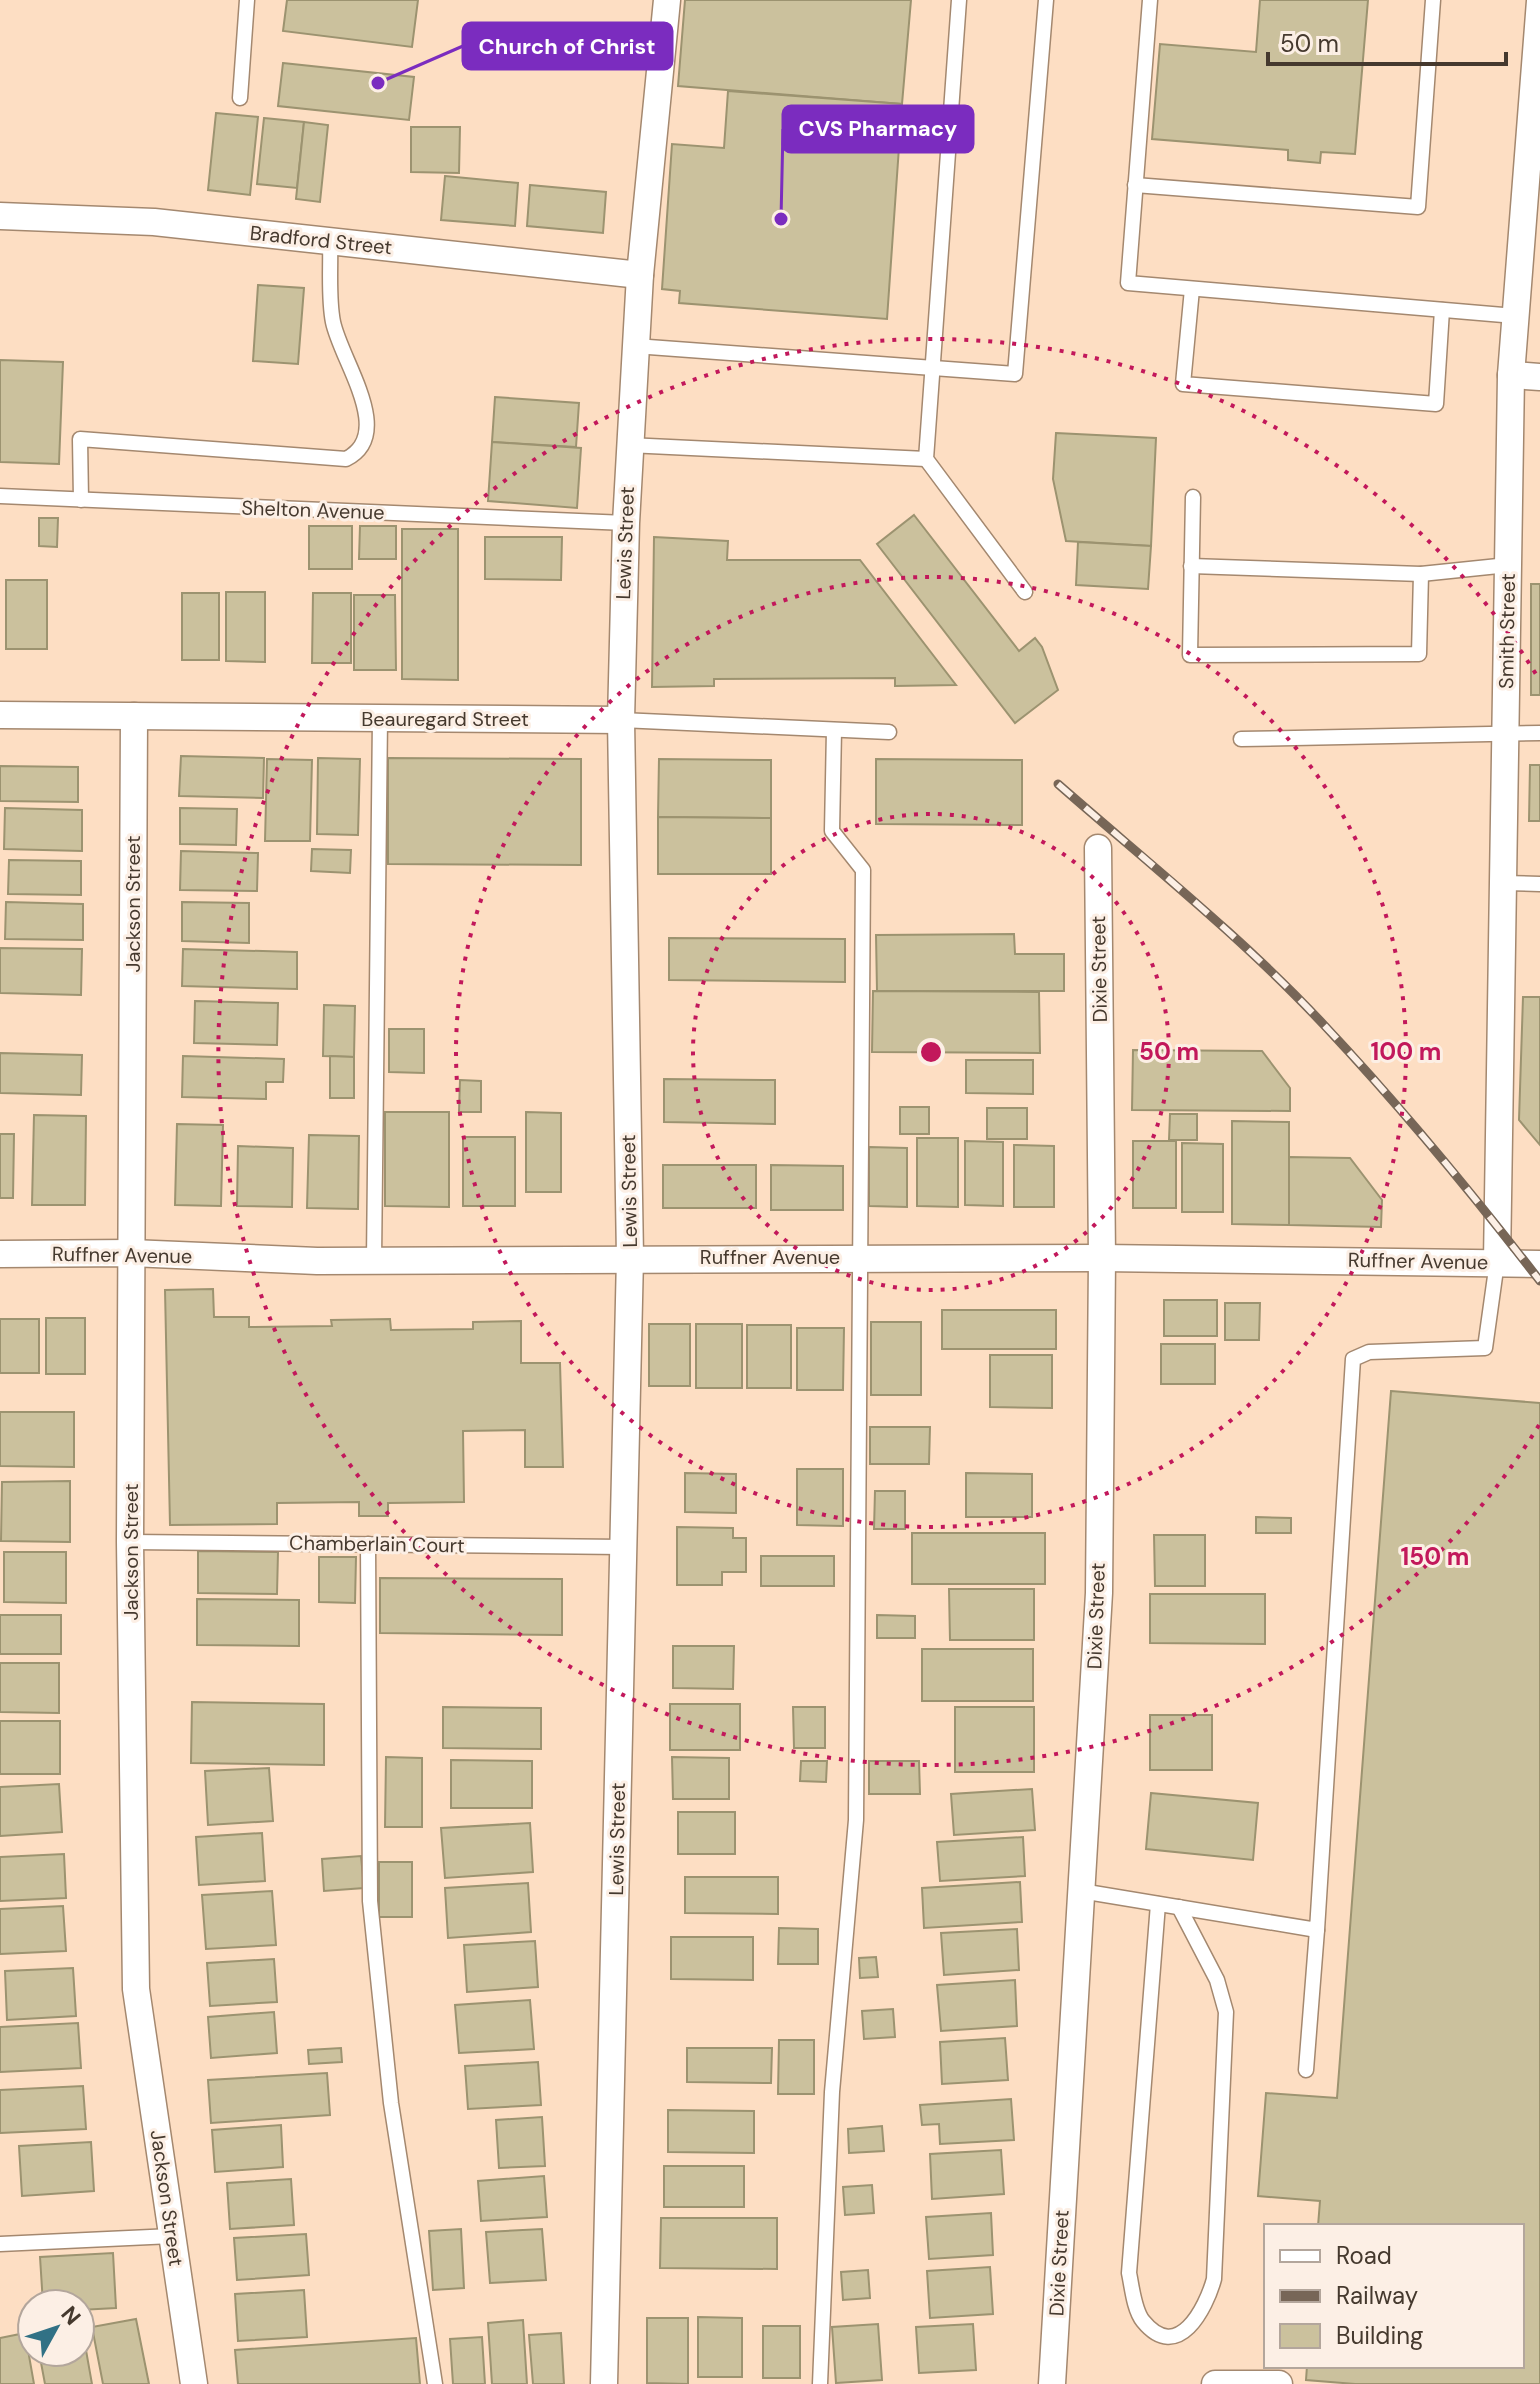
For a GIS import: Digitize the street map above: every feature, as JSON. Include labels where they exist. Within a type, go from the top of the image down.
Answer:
[{"type":"street","name":"Lewis Street","points":[[604,2384],[630,1257],[621,720],[628,445],[640,275],[667,0]]},
{"type":"street","name":"Smith Street","points":[[1497,1262],[1511,375],[1534,162],[1540,1]]},
{"type":"street","name":"Bradford Street","points":[[0,216],[154,222],[640,275]]},
{"type":"street","points":[[1511,375],[1540,377]]},
{"type":"street","name":"Beauregard Street","points":[[0,715],[621,720]]},
{"type":"street","name":"Jackson Street","points":[[134,716],[130,1542],[136,1989],[194,2384]]},
{"type":"street","name":"Dixie Street","points":[[1052,2384],[1099,1593],[1102,1258],[1098,848]]},
{"type":"street","name":"Ruffner Avenue","points":[[0,1254],[131,1253],[374,1260],[862,1257],[1540,1264]]},
{"type":"street","points":[[1215,2384],[1279,2384]]},
{"type":"lane","points":[[240,98],[247,0]]},
{"type":"lane","points":[[959,0],[926,459],[1025,592]]},
{"type":"lane","points":[[635,346],[1015,374],[1046,0]]},
{"type":"lane","points":[[1150,0],[1128,283],[1515,316]]},
{"type":"lane","points":[[1135,185],[1418,207],[1433,0]]},
{"type":"lane","points":[[81,500],[80,439],[346,459],[361,452],[368,438],[367,417],[333,322],[330,241]]},
{"type":"lane","points":[[1192,289],[1183,384],[1436,404],[1442,310]]},
{"type":"lane","points":[[628,445],[926,459]]},
{"type":"lane","name":"Shelton Avenue","points":[[0,496],[626,523]]},
{"type":"lane","points":[[1193,497],[1190,655],[1419,654],[1421,574]]},
{"type":"lane","points":[[1191,566],[1421,574],[1508,565]]},
{"type":"lane","points":[[374,1260],[380,718]]},
{"type":"lane","name":"Beauregard Street","points":[[621,720],[889,732]]},
{"type":"lane","points":[[820,2384],[832,2092],[856,1820],[862,1257],[863,870],[832,831],[834,730]]},
{"type":"lane","points":[[1241,739],[1505,731],[1540,733]]},
{"type":"lane","points":[[1503,883],[1540,884]]},
{"type":"lane","points":[[1306,2070],[1353,1359],[1369,1352],[1485,1348],[1497,1262]]},
{"type":"lane","name":"Chamberlain Court","points":[[130,1542],[623,1547]]},
{"type":"lane","points":[[368,1544],[370,1901],[391,2103],[435,2384]]},
{"type":"lane","points":[[1081,1891],[1317,1930]]},
{"type":"lane","points":[[1158,1904],[1129,2273],[1142,2320],[1157,2333],[1175,2334],[1193,2326],[1206,2308],[1214,2279],[1226,2012],[1217,1980],[1179,1907]]},
{"type":"lane","points":[[0,2244],[172,2236]]},
{"type":"building","points":[[287,0],[418,0],[412,47],[283,31]]},
{"type":"building","points":[[685,0],[911,0],[902,104],[678,86]]},
{"type":"building","points":[[1260,0],[1368,0],[1355,154],[1321,152],[1320,163],[1288,160],[1288,150],[1152,139],[1160,44],[1256,52]]},
{"type":"building","points":[[283,63],[414,77],[409,120],[278,106]]},
{"type":"building","points":[[728,91],[902,104],[887,319],[679,303],[680,291],[662,289],[672,144],[724,148]]},
{"type":"building","points":[[216,113],[258,117],[250,195],[208,190]]},
{"type":"building","points":[[264,118],[304,122],[297,188],[257,184]]},
{"type":"building","points":[[304,122],[328,125],[320,202],[296,199]]},
{"type":"building","points":[[411,127],[460,127],[459,173],[411,172]]},
{"type":"building","points":[[445,176],[518,183],[515,226],[441,220]]},
{"type":"building","points":[[530,185],[606,192],[603,233],[527,226]]},
{"type":"building","points":[[258,285],[304,288],[298,364],[253,361]]},
{"type":"building","points":[[0,360],[63,362],[59,464],[0,462]]},
{"type":"building","points":[[495,397],[579,403],[576,447],[492,442]]},
{"type":"building","points":[[1056,433],[1156,438],[1151,546],[1066,541],[1053,479]]},
{"type":"building","points":[[492,442],[581,448],[577,508],[488,501]]},
{"type":"building","points":[[914,515],[1019,651],[1035,638],[1042,647],[1058,690],[1015,723],[877,544]]},
{"type":"building","points":[[39,518],[58,518],[57,547],[39,546]]},
{"type":"building","points":[[309,526],[352,526],[352,569],[309,569]]},
{"type":"building","points":[[360,526],[396,526],[396,559],[359,559]]},
{"type":"building","points":[[402,529],[458,529],[458,680],[402,679]]},
{"type":"building","points":[[485,537],[562,537],[561,580],[485,579]]},
{"type":"building","points":[[654,537],[728,541],[727,560],[860,560],[956,685],[895,686],[895,678],[714,679],[714,686],[652,687]]},
{"type":"building","points":[[1078,542],[1151,546],[1148,589],[1076,585]]},
{"type":"building","points":[[6,580],[47,580],[47,649],[6,649]]},
{"type":"building","points":[[1531,584],[1540,584],[1540,695],[1531,695]]},
{"type":"building","points":[[226,592],[265,592],[265,662],[226,661]]},
{"type":"building","points":[[182,593],[219,593],[219,660],[182,660]]},
{"type":"building","points":[[313,593],[351,593],[351,663],[312,663]]},
{"type":"building","points":[[354,595],[395,595],[396,670],[354,670]]},
{"type":"building","points":[[181,756],[264,758],[263,798],[179,796]]},
{"type":"building","points":[[318,758],[360,759],[358,835],[317,834]]},
{"type":"building","points":[[388,758],[581,759],[581,865],[388,864]]},
{"type":"building","points":[[267,759],[312,760],[310,841],[265,841]]},
{"type":"building","points":[[659,759],[771,760],[771,818],[658,817]]},
{"type":"building","points":[[876,759],[1022,760],[1022,825],[876,824]]},
{"type":"building","points":[[1530,765],[1540,765],[1540,821],[1529,821]]},
{"type":"building","points":[[0,766],[78,767],[78,802],[0,801]]},
{"type":"building","points":[[5,808],[82,810],[82,851],[4,849]]},
{"type":"building","points":[[180,808],[237,809],[236,845],[180,844]]},
{"type":"building","points":[[658,817],[771,818],[771,874],[658,874]]},
{"type":"building","points":[[312,849],[351,850],[350,873],[311,871]]},
{"type":"building","points":[[181,851],[258,853],[257,891],[180,890]]},
{"type":"building","points":[[9,860],[81,861],[81,895],[8,894]]},
{"type":"building","points":[[6,902],[83,904],[83,940],[5,939]]},
{"type":"building","points":[[182,902],[249,903],[249,943],[182,941]]},
{"type":"building","points":[[1014,934],[1015,954],[1064,954],[1064,991],[877,991],[876,935]]},
{"type":"building","points":[[669,938],[845,939],[845,982],[669,980]]},
{"type":"building","points":[[0,948],[82,949],[81,995],[0,993]]},
{"type":"building","points":[[183,949],[297,952],[297,989],[182,986]]},
{"type":"building","points":[[873,991],[1039,992],[1040,1053],[872,1052]]},
{"type":"building","points":[[1523,997],[1540,997],[1540,1145],[1519,1120]]},
{"type":"building","points":[[195,1001],[278,1003],[277,1045],[194,1043]]},
{"type":"building","points":[[324,1005],[355,1006],[354,1057],[323,1056]]},
{"type":"building","points":[[389,1029],[424,1029],[424,1073],[389,1072]]},
{"type":"building","points":[[1133,1050],[1262,1051],[1290,1088],[1290,1111],[1132,1110]]},
{"type":"building","points":[[0,1053],[82,1055],[81,1095],[0,1093]]},
{"type":"building","points":[[183,1056],[284,1059],[283,1082],[266,1082],[266,1099],[182,1097]]},
{"type":"building","points":[[330,1056],[354,1057],[354,1098],[330,1098]]},
{"type":"building","points":[[966,1060],[1033,1060],[1033,1094],[966,1093]]},
{"type":"building","points":[[664,1079],[775,1080],[775,1124],[664,1122]]},
{"type":"building","points":[[460,1080],[481,1081],[481,1112],[459,1112]]},
{"type":"building","points":[[900,1107],[929,1107],[929,1134],[900,1134]]},
{"type":"building","points":[[987,1108],[1027,1108],[1027,1139],[987,1139]]},
{"type":"building","points":[[385,1112],[449,1112],[449,1207],[385,1206]]},
{"type":"building","points":[[526,1112],[561,1113],[561,1192],[526,1192]]},
{"type":"building","points":[[1170,1114],[1197,1114],[1197,1140],[1169,1140]]},
{"type":"building","points":[[34,1115],[86,1116],[85,1205],[32,1205]]},
{"type":"building","points":[[1232,1121],[1289,1122],[1289,1225],[1232,1224]]},
{"type":"building","points":[[177,1124],[223,1125],[221,1206],[175,1205]]},
{"type":"building","points":[[0,1134],[14,1134],[13,1198],[0,1198]]},
{"type":"building","points":[[309,1135],[359,1136],[358,1209],[307,1208]]},
{"type":"building","points":[[463,1137],[515,1137],[515,1206],[463,1206]]},
{"type":"building","points":[[917,1138],[958,1138],[958,1207],[917,1206]]},
{"type":"building","points":[[965,1141],[1003,1142],[1003,1206],[965,1205]]},
{"type":"building","points":[[1133,1141],[1176,1141],[1176,1208],[1133,1208]]},
{"type":"building","points":[[1182,1143],[1223,1144],[1223,1212],[1182,1212]]},
{"type":"building","points":[[1014,1145],[1054,1146],[1054,1207],[1014,1207]]},
{"type":"building","points":[[238,1146],[293,1148],[292,1207],[237,1206]]},
{"type":"building","points":[[869,1147],[907,1148],[907,1207],[869,1206]]},
{"type":"building","points":[[1289,1157],[1350,1158],[1382,1200],[1381,1227],[1289,1225]]},
{"type":"building","points":[[663,1165],[756,1165],[756,1208],[663,1208]]},
{"type":"building","points":[[771,1165],[843,1166],[843,1210],[771,1210]]},
{"type":"building","points":[[213,1289],[214,1317],[249,1317],[249,1327],[332,1326],[331,1320],[390,1319],[391,1330],[473,1329],[473,1322],[521,1321],[521,1363],[560,1363],[563,1467],[525,1467],[525,1430],[463,1431],[464,1502],[388,1503],[388,1516],[359,1516],[359,1502],[277,1503],[277,1524],[170,1525],[165,1290]]},
{"type":"building","points":[[1164,1300],[1217,1300],[1217,1336],[1164,1336]]},
{"type":"building","points":[[1225,1303],[1260,1303],[1259,1340],[1225,1340]]},
{"type":"building","points":[[942,1310],[1056,1310],[1056,1349],[942,1349]]},
{"type":"building","points":[[46,1318],[85,1318],[85,1374],[46,1374]]},
{"type":"building","points":[[0,1319],[39,1319],[39,1373],[0,1373]]},
{"type":"building","points":[[871,1322],[921,1322],[921,1395],[871,1395]]},
{"type":"building","points":[[649,1324],[690,1324],[690,1386],[649,1386]]},
{"type":"building","points":[[696,1324],[742,1324],[742,1388],[696,1388]]},
{"type":"building","points":[[747,1325],[791,1325],[791,1388],[747,1388]]},
{"type":"building","points":[[797,1328],[844,1328],[843,1390],[797,1390]]},
{"type":"building","points":[[1161,1344],[1215,1344],[1215,1384],[1161,1384]]},
{"type":"building","points":[[990,1355],[1052,1355],[1052,1408],[990,1407]]},
{"type":"building","points":[[1391,1391],[1540,1403],[1540,2384],[1355,2384],[1306,2380],[1307,2368],[1524,2368],[1524,2224],[1318,2224],[1320,2201],[1258,2196],[1266,2093],[1337,2098]]},
{"type":"building","points":[[0,1412],[74,1412],[74,1467],[0,1466]]},
{"type":"building","points":[[870,1427],[930,1427],[929,1464],[870,1464]]},
{"type":"building","points":[[797,1469],[843,1469],[843,1526],[797,1525]]},
{"type":"building","points":[[685,1473],[736,1474],[736,1513],[685,1512]]},
{"type":"building","points":[[966,1473],[1032,1474],[1032,1517],[966,1517]]},
{"type":"building","points":[[70,1481],[70,1542],[1,1541],[2,1482]]},
{"type":"building","points":[[875,1491],[905,1491],[905,1529],[874,1529]]},
{"type":"building","points":[[1256,1517],[1291,1518],[1291,1533],[1256,1533]]},
{"type":"building","points":[[677,1527],[733,1528],[733,1538],[746,1538],[746,1572],[722,1572],[722,1585],[677,1585]]},
{"type":"building","points":[[912,1533],[1045,1533],[1045,1584],[912,1584]]},
{"type":"building","points":[[1154,1535],[1205,1535],[1205,1586],[1155,1586]]},
{"type":"building","points":[[198,1551],[278,1552],[277,1594],[198,1593]]},
{"type":"building","points":[[4,1552],[66,1552],[66,1603],[4,1602]]},
{"type":"building","points":[[761,1556],[834,1556],[834,1586],[761,1586]]},
{"type":"building","points":[[319,1557],[356,1557],[355,1603],[319,1602]]},
{"type":"building","points":[[380,1578],[562,1579],[562,1635],[380,1633]]},
{"type":"building","points":[[949,1589],[1034,1589],[1034,1640],[950,1640]]},
{"type":"building","points":[[1150,1594],[1265,1594],[1265,1644],[1150,1643]]},
{"type":"building","points":[[197,1599],[299,1600],[299,1646],[197,1645]]},
{"type":"building","points":[[0,1615],[61,1615],[61,1654],[0,1654]]},
{"type":"building","points":[[877,1615],[915,1616],[915,1638],[877,1638]]},
{"type":"building","points":[[673,1646],[734,1646],[733,1689],[673,1688]]},
{"type":"building","points":[[922,1649],[1033,1649],[1033,1701],[922,1701]]},
{"type":"building","points":[[0,1663],[59,1663],[59,1713],[0,1712]]},
{"type":"building","points":[[192,1702],[324,1704],[324,1765],[191,1763]]},
{"type":"building","points":[[670,1704],[740,1704],[740,1750],[670,1750]]},
{"type":"building","points":[[443,1707],[541,1708],[541,1749],[443,1748]]},
{"type":"building","points":[[793,1707],[825,1707],[825,1748],[794,1748]]},
{"type":"building","points":[[955,1707],[1034,1707],[1034,1772],[955,1772]]},
{"type":"building","points":[[1150,1715],[1212,1715],[1212,1770],[1150,1770]]},
{"type":"building","points":[[0,1721],[60,1721],[60,1774],[0,1774]]},
{"type":"building","points":[[386,1757],[422,1758],[422,1827],[385,1827]]},
{"type":"building","points":[[672,1757],[729,1758],[729,1799],[673,1799]]},
{"type":"building","points":[[451,1760],[532,1761],[532,1808],[451,1808]]},
{"type":"building","points":[[801,1761],[827,1761],[826,1782],[800,1781]]},
{"type":"building","points":[[869,1761],[919,1761],[920,1794],[869,1794]]},
{"type":"building","points":[[269,1768],[273,1821],[208,1825],[205,1771]]},
{"type":"building","points":[[59,1784],[62,1832],[0,1836],[0,1787]]},
{"type":"building","points":[[1032,1789],[1035,1830],[954,1835],[951,1794]]},
{"type":"building","points":[[1151,1793],[1258,1803],[1253,1860],[1146,1849]]},
{"type":"building","points":[[678,1812],[735,1812],[735,1854],[678,1854]]},
{"type":"building","points":[[530,1823],[533,1872],[445,1878],[441,1828]]},
{"type":"building","points":[[262,1833],[265,1881],[199,1885],[196,1837]]},
{"type":"building","points":[[1023,1837],[1025,1876],[940,1881],[937,1842]]},
{"type":"building","points":[[64,1854],[66,1898],[0,1901],[0,1857]]},
{"type":"building","points":[[361,1856],[364,1888],[324,1891],[322,1859]]},
{"type":"building","points":[[379,1862],[412,1862],[412,1917],[379,1917]]},
{"type":"building","points":[[685,1877],[778,1877],[778,1914],[685,1913]]},
{"type":"building","points":[[1020,1882],[1022,1922],[924,1928],[922,1888]]},
{"type":"building","points":[[528,1883],[531,1932],[448,1938],[445,1888]]},
{"type":"building","points":[[272,1891],[276,1945],[206,1949],[202,1895]]},
{"type":"building","points":[[63,1906],[66,1951],[0,1954],[0,1909]]},
{"type":"building","points":[[779,1928],[818,1929],[818,1964],[778,1964]]},
{"type":"building","points":[[1017,1929],[1019,1970],[944,1975],[941,1933]]},
{"type":"building","points":[[671,1937],[753,1937],[753,1980],[671,1979]]},
{"type":"building","points":[[535,1941],[538,1987],[467,1992],[464,1945]]},
{"type":"building","points":[[876,1957],[878,1977],[860,1978],[859,1958]]},
{"type":"building","points":[[274,1959],[277,2002],[210,2006],[207,1963]]},
{"type":"building","points":[[73,1968],[76,2016],[7,2020],[5,1971]]},
{"type":"building","points":[[1015,1980],[1017,2026],[941,2031],[937,1985]]},
{"type":"building","points":[[530,2000],[534,2049],[459,2053],[455,2005]]},
{"type":"building","points":[[893,2009],[895,2037],[864,2039],[862,2011]]},
{"type":"building","points":[[274,2012],[277,2053],[211,2058],[208,2017]]},
{"type":"building","points":[[78,2023],[81,2068],[0,2072],[0,2027]]},
{"type":"building","points":[[1005,2038],[1008,2080],[942,2084],[940,2042]]},
{"type":"building","points":[[779,2040],[814,2040],[814,2094],[778,2094]]},
{"type":"building","points":[[341,2048],[342,2062],[309,2064],[308,2050]]},
{"type":"building","points":[[687,2048],[772,2048],[771,2083],[687,2082]]},
{"type":"building","points":[[538,2062],[541,2105],[468,2109],[465,2066]]},
{"type":"building","points":[[327,2073],[330,2115],[211,2123],[208,2080]]},
{"type":"building","points":[[83,2086],[86,2129],[0,2133],[0,2090]]},
{"type":"building","points":[[1011,2099],[1014,2140],[940,2144],[939,2124],[922,2125],[920,2105]]},
{"type":"building","points":[[668,2110],[754,2111],[754,2153],[668,2152]]},
{"type":"building","points":[[542,2117],[545,2166],[499,2168],[496,2120]]},
{"type":"building","points":[[281,2125],[283,2167],[215,2172],[212,2130]]},
{"type":"building","points":[[882,2126],[884,2151],[849,2153],[848,2129]]},
{"type":"building","points":[[91,2142],[94,2191],[22,2196],[19,2146]]},
{"type":"building","points":[[1001,2150],[1004,2194],[932,2199],[930,2154]]},
{"type":"building","points":[[664,2166],[744,2166],[744,2207],[664,2207]]},
{"type":"building","points":[[544,2176],[547,2217],[481,2221],[478,2181]]},
{"type":"building","points":[[291,2179],[294,2225],[230,2229],[227,2183]]},
{"type":"building","points":[[872,2185],[874,2213],[845,2215],[843,2187]]},
{"type":"building","points":[[991,2213],[993,2255],[929,2259],[926,2217]]},
{"type":"building","points":[[661,2218],[777,2218],[777,2269],[660,2268]]},
{"type":"building","points":[[461,2229],[464,2288],[433,2290],[429,2231]]},
{"type":"building","points":[[542,2229],[546,2280],[490,2283],[486,2232]]},
{"type":"building","points":[[306,2234],[309,2275],[237,2280],[234,2238]]},
{"type":"building","points":[[113,2253],[116,2308],[96,2309],[96,2288],[42,2288],[40,2257]]},
{"type":"building","points":[[990,2267],[993,2314],[930,2318],[927,2271]]},
{"type":"building","points":[[868,2270],[870,2298],[843,2300],[841,2272]]},
{"type":"building","points":[[304,2290],[307,2337],[238,2341],[235,2294]]},
{"type":"building","points":[[698,2317],[742,2318],[742,2377],[698,2377]]},
{"type":"building","points":[[647,2318],[688,2318],[688,2384],[647,2383]]},
{"type":"building","points":[[136,2319],[149,2384],[103,2384],[96,2348],[96,2326]]},
{"type":"building","points":[[523,2320],[527,2384],[492,2384],[488,2323]]},
{"type":"building","points":[[878,2324],[882,2380],[836,2383],[832,2327]]},
{"type":"building","points":[[973,2324],[976,2370],[919,2373],[916,2327]]},
{"type":"building","points":[[763,2326],[800,2326],[800,2378],[763,2378]]},
{"type":"building","points":[[561,2333],[564,2384],[533,2384],[529,2335]]},
{"type":"building","points":[[16,2335],[16,2368],[31,2368],[34,2384],[0,2384],[0,2338]]},
{"type":"building","points":[[482,2337],[485,2384],[453,2384],[450,2339]]},
{"type":"building","points":[[416,2338],[420,2384],[238,2384],[235,2350]]},
{"type":"building","points":[[42,2368],[89,2368],[92,2384],[45,2384]]},
{"type":"railway","points":[[1058,784],[1228,931],[1293,993],[1408,1118],[1540,1281]]},
{"type":"place","name":"Church of Christ","points":[[378,83]]},
{"type":"place","name":"CVS Pharmacy","points":[[781,219]]}]
